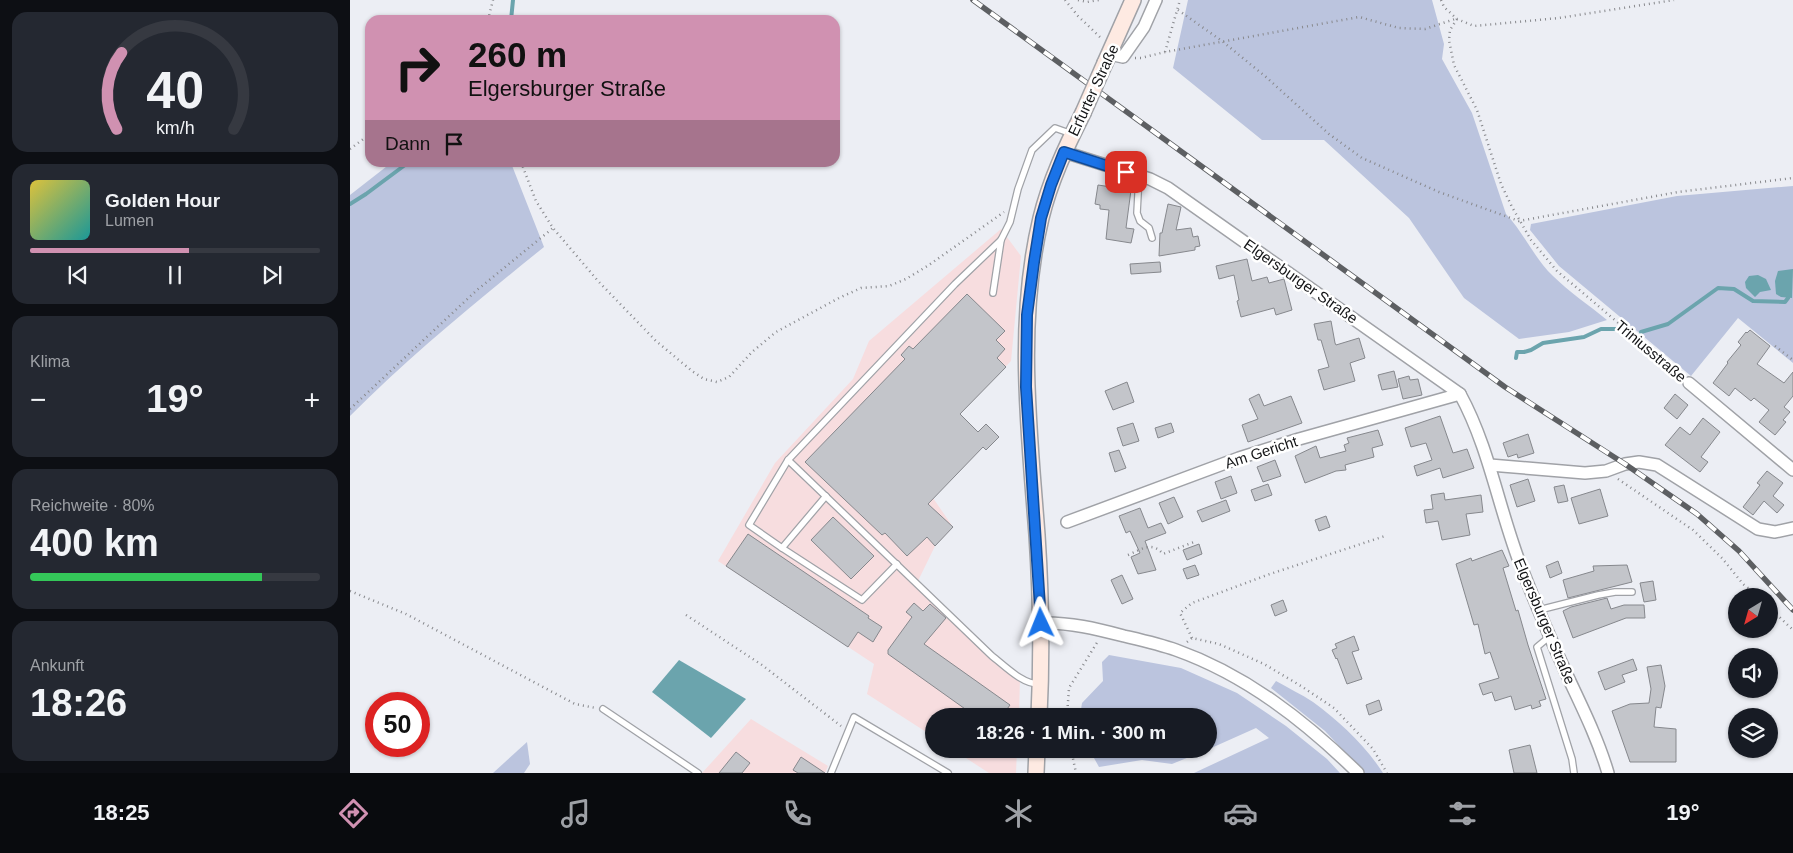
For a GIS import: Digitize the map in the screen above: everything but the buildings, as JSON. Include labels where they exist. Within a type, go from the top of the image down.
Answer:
[{"type":"main road","name":"Erfurter Straße","points":[[1040,708],[1041,623],[1026,387],[1027,315],[1032,270],[1041,218],[1051,185],[1133,0]]},
{"type":"main road","points":[[1036,773],[1037,758]]},
{"type":"street","points":[[1109,55],[1123,57],[1144,27],[1156,0]]},
{"type":"street","name":"Elgersburger Straße","points":[[1064,152],[1139,176],[1168,188],[1460,394],[1471,414],[1490,465],[1521,567],[1549,637],[1592,728],[1608,773]]},
{"type":"street","name":"Triniusstraße","points":[[1689,383],[1793,470]]},
{"type":"street","name":"Am Gericht","points":[[1067,522],[1239,458],[1299,439],[1460,394]]},
{"type":"street","points":[[1490,465],[1585,472],[1606,471],[1625,464],[1639,462],[1656,465],[1758,529],[1775,532],[1793,528]]},
{"type":"street","points":[[1041,623],[1063,624],[1102,630],[1175,649],[1207,662],[1245,682],[1282,706],[1321,738],[1358,773]]},
{"type":"lane","points":[[992,294],[1001,240],[1010,222],[1013,205],[1032,150],[1055,128],[1072,134]]},
{"type":"lane","points":[[1139,176],[1136,213],[1140,221],[1149,228],[1152,238]]},
{"type":"lane","points":[[897,564],[862,600],[749,525],[788,460],[954,284],[1001,240]]},
{"type":"lane","points":[[788,460],[992,656],[1020,677],[1033,684],[1041,684]]},
{"type":"lane","points":[[782,548],[826,496]]},
{"type":"lane","points":[[1538,610],[1598,595],[1614,592],[1632,592]]},
{"type":"lane","points":[[1549,637],[1536,647],[1572,759],[1574,773]]},
{"type":"lane","points":[[603,710],[698,773]]},
{"type":"lane","points":[[831,773],[854,717],[948,773]]},
{"type":"path","points":[[489,15],[493,0]]},
{"type":"path","points":[[1066,0],[1109,55]]},
{"type":"path","points":[[1078,0],[1087,2],[1099,0]]},
{"type":"path","points":[[1180,0],[1165,52],[1359,17],[1400,28],[1416,29],[1425,29],[1456,19]]},
{"type":"path","points":[[1441,0],[1444,7],[1456,19],[1474,26],[1550,19],[1674,0]]},
{"type":"path","points":[[1178,10],[1222,41],[1266,77],[1328,134],[1362,158],[1439,192],[1520,221],[1678,192],[1793,178]]},
{"type":"path","name":"Triniusstraße","points":[[1456,19],[1450,30],[1449,40],[1454,65],[1478,110],[1501,184],[1531,240],[1557,271],[1689,383]]},
{"type":"path","points":[[350,149],[365,138]]},
{"type":"path","points":[[523,167],[536,201],[553,228],[598,281],[656,342],[704,379],[717,382],[729,377],[752,352],[776,332],[861,288],[889,286],[906,280],[1013,205]]},
{"type":"path","points":[[350,409],[477,290],[553,228]]},
{"type":"path","points":[[1775,346],[1793,360]]},
{"type":"path","points":[[1606,471],[1693,530],[1722,558],[1749,588]]},
{"type":"path","points":[[1192,638],[1180,613],[1192,603],[1270,574],[1385,536]]},
{"type":"path","points":[[1128,555],[1150,547],[1158,548],[1163,554],[1194,542]]},
{"type":"path","points":[[350,591],[406,614],[575,704],[603,710]]},
{"type":"path","points":[[686,615],[762,665],[848,731]]},
{"type":"path","points":[[1778,616],[1793,630]]},
{"type":"path","points":[[1068,708],[1069,688],[1096,646],[1102,630]]},
{"type":"path","points":[[1175,649],[1192,638],[1219,644],[1264,664],[1334,708],[1373,749],[1387,773]]},
{"type":"path","points":[[1073,758],[1076,773]]},
{"type":"shaded area","points":[[1188,0],[1432,0],[1444,44],[1442,59],[1472,113],[1506,214],[1546,269],[1566,288],[1607,320],[1569,332],[1519,339],[1464,298],[1409,218],[1324,140],[1262,140],[1173,68]]},
{"type":"shaded area","points":[[386,167],[513,167],[544,247],[469,308],[373,393],[350,416],[350,195]]},
{"type":"shaded area","points":[[1793,186],[1793,363],[1738,318],[1691,376],[1559,266],[1530,230],[1531,224],[1677,196]]},
{"type":"shaded area","points":[[1001,229],[1021,256],[1011,361],[960,414],[978,432],[986,424],[999,437],[986,450],[983,447],[933,498],[953,527],[935,546],[917,583],[992,656],[1020,677],[1019,708],[925,708],[925,731],[867,694],[874,664],[718,561],[775,463],[853,379],[869,341]]},
{"type":"shaded area","points":[[1793,269],[1792,298],[1781,297],[1776,294],[1775,281],[1778,271]]},
{"type":"shaded area","points":[[1758,275],[1766,279],[1771,290],[1760,292],[1755,297],[1746,288],[1745,282],[1749,276]]},
{"type":"shaded area","points":[[1109,655],[1181,668],[1237,693],[1286,726],[1327,759],[1340,773],[1194,773],[1269,738],[1256,728],[1217,745],[1217,708],[1081,708],[1082,703],[1103,681],[1102,662]]},
{"type":"shaded area","points":[[679,660],[746,699],[711,738],[652,692]]},
{"type":"shaded area","points":[[1276,681],[1304,696],[1332,717],[1360,743],[1383,773],[1365,773],[1325,731],[1271,688]]},
{"type":"shaded area","points":[[751,719],[828,766],[825,773],[702,773]]},
{"type":"shaded area","points":[[527,742],[530,764],[524,773],[493,773]]},
{"type":"shaded area","points":[[966,758],[1017,758],[1016,773],[989,773]]},
{"type":"shaded area","points":[[1094,758],[1187,758],[1172,764],[1142,760],[1099,767]]},
{"type":"waterway","points":[[512,15],[513,0]]},
{"type":"waterway","points":[[350,204],[402,167]]},
{"type":"waterway","points":[[1641,332],[1668,324],[1718,288],[1734,289],[1753,301],[1785,302],[1788,298]]},
{"type":"waterway","points":[[1516,358],[1517,352],[1531,350],[1543,343],[1584,337],[1601,329],[1616,329]]},
{"type":"railway","points":[[973,0],[1505,387],[1625,464],[1697,514],[1739,551],[1793,610]]},
{"type":"route","points":[[1041,623],[1040,579],[1026,387],[1027,315],[1041,218],[1064,152],[1126,172]]}]
